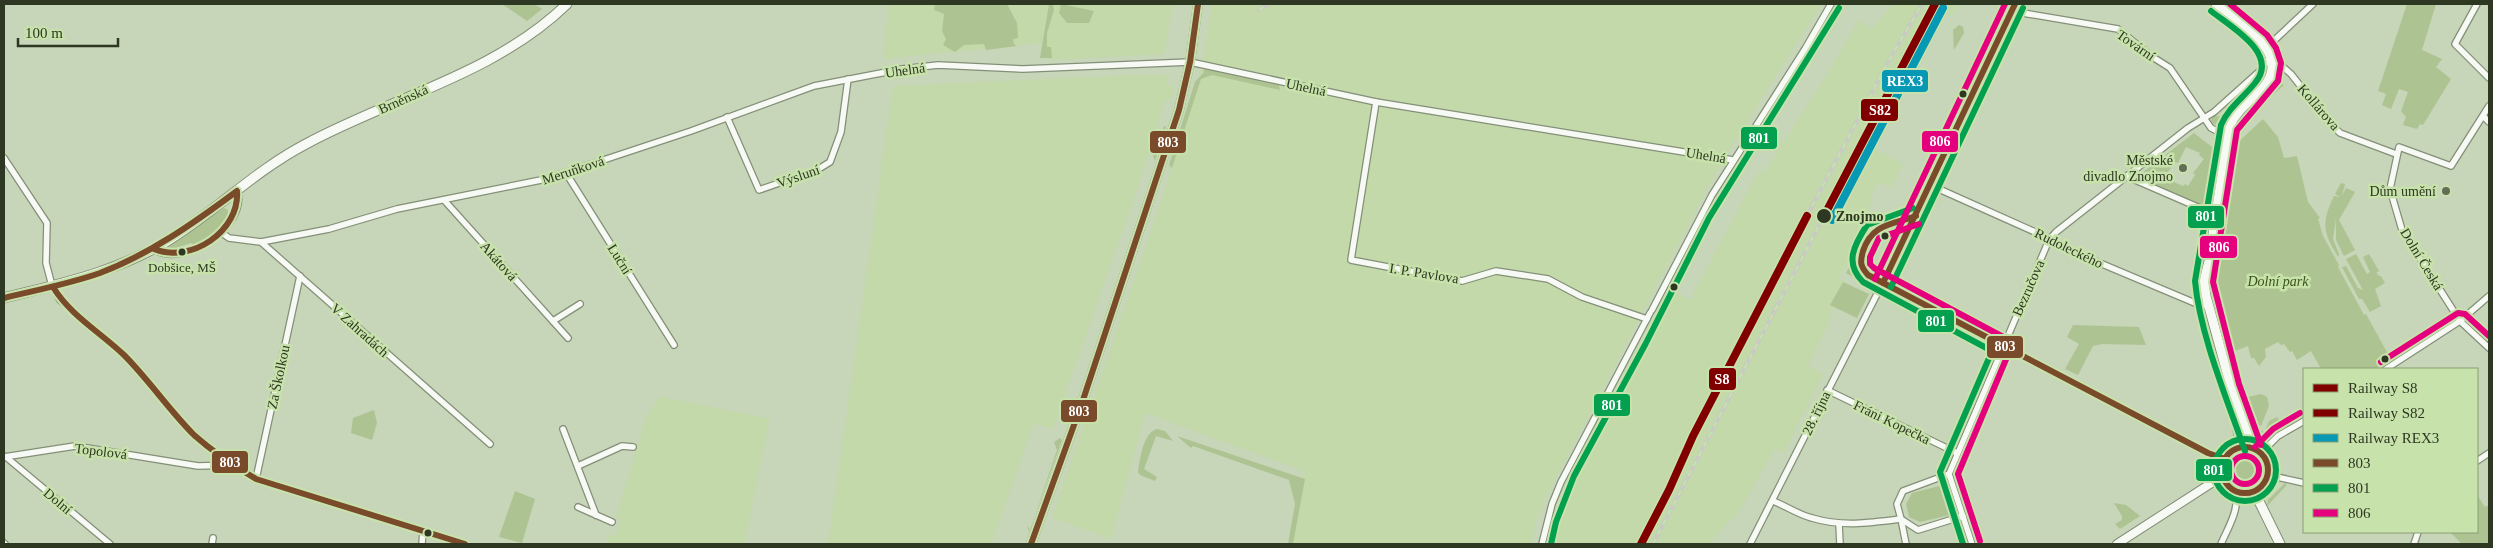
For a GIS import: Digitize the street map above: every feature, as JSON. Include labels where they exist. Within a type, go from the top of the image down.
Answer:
[{"type":"main road","name":"Brněnská","points":[[4,298],[53,287],[109,270],[154,249],[190,226],[286,156],[317,138],[500,54],[543,25],[567,4]]},
{"type":"main road","points":[[1031,544],[1161,169],[1179,110],[1190,62],[1198,4]]},
{"type":"main road","points":[[2216,4],[2270,56],[2272,76],[2237,114],[2226,136],[2210,261],[2210,305],[2231,387],[2257,450],[2267,463],[2268,474],[2263,484],[2254,491],[2245,493],[2232,488],[2224,478],[2223,466],[2225,459],[2230,453],[2240,448],[2257,450]]},
{"type":"main road","points":[[2231,387],[2230,396],[2240,448]]},
{"type":"main road","points":[[2117,544],[2210,484],[2224,478]]},
{"type":"main road","points":[[2254,491],[2280,544]]},
{"type":"street","points":[[1542,544],[1552,504],[1561,482],[1732,160],[1806,49],[1831,4]]},
{"type":"street","name":"28. října","points":[[1750,544],[1882,283],[2015,4]]},
{"type":"street","points":[[2049,240],[2056,232],[2126,176],[2203,118],[2214,112],[2262,70],[2270,56],[2313,4]]},
{"type":"street","points":[[2477,4],[2456,44],[2489,78]]},
{"type":"street","name":"Tovární","points":[[2011,11],[2118,29],[2151,56],[2170,68],[2211,128],[2226,136]]},
{"type":"street","name":"Kollárova","points":[[2270,56],[2295,80],[2340,133],[2396,154],[2399,147],[2451,166],[2484,117]]},
{"type":"street","name":"Uhelná","points":[[878,74],[938,65],[1023,69],[1190,62],[1376,102],[1732,160]]},
{"type":"street","name":"Meruňková","points":[[261,242],[329,229],[397,209],[517,186],[566,173],[727,117],[798,90],[878,74]]},
{"type":"street","name":"Výsluní","points":[[727,117],[759,190],[822,168],[830,162],[841,132],[848,79]]},
{"type":"street","name":"I. P. Pavlova","points":[[1376,102],[1351,260],[1462,280],[1496,272],[1548,279],[1582,297],[1650,314]]},
{"type":"street","points":[[2489,106],[2484,117],[2489,122]]},
{"type":"street","points":[[1928,141],[1936,152],[1944,156]]},
{"type":"street","name":"Dolní Česká","points":[[2396,154],[2390,189],[2402,230],[2460,321],[2489,348]]},
{"type":"street","points":[[4,158],[47,223],[45,260],[53,287],[65,307],[114,346],[137,368],[187,428],[232,464],[256,479],[465,544]]},
{"type":"street","name":"Luční","points":[[566,173],[674,346]]},
{"type":"street","points":[[2126,176],[2216,215]]},
{"type":"street","name":"Rudoleckého","points":[[1930,185],[2044,236],[2057,245],[2202,306],[2210,305]]},
{"type":"street","points":[[154,249],[161,254],[170,255],[192,248],[222,233],[237,208],[237,191]]},
{"type":"street","name":"Akátová","points":[[444,200],[568,338]]},
{"type":"street","points":[[222,233],[229,238],[261,242]]},
{"type":"street","name":"Bezručova","points":[[1949,474],[2049,240]]},
{"type":"street","name":"V Zahradách","points":[[261,242],[490,444]]},
{"type":"street","name":"Za Školkou","points":[[256,479],[300,276]]},
{"type":"street","points":[[1882,283],[2003,347],[2225,459]]},
{"type":"street","points":[[2388,368],[2460,321],[2489,296]]},
{"type":"street","points":[[553,321],[580,304]]},
{"type":"street","name":"Fráni Kopečka","points":[[1827,390],[1957,454]]},
{"type":"street","points":[[2257,450],[2303,421]]},
{"type":"street","points":[[563,428],[596,515]]},
{"type":"street","name":"Topolová","points":[[5,457],[75,446],[198,466],[232,464]]},
{"type":"street","points":[[578,466],[622,446],[633,447]]},
{"type":"street","points":[[2478,460],[2489,453]]},
{"type":"street","name":"Dolní","points":[[5,457],[110,544]]},
{"type":"street","points":[[1906,544],[1897,504],[1903,491],[1949,474],[1972,544]]},
{"type":"street","points":[[2268,474],[2303,484]]},
{"type":"street","points":[[2221,544],[2235,511],[2236,497],[2232,488]]},
{"type":"street","points":[[1773,501],[1811,518],[1840,524],[1862,524],[1901,519],[1918,530],[1963,516]]},
{"type":"street","points":[[578,508],[612,522]]},
{"type":"street","points":[[1840,524],[1840,544]]},
{"type":"street","points":[[422,544],[424,531]]},
{"type":"shaded area","points":[[889,4],[1173,4],[1164,54],[1055,60],[1040,58],[1042,43],[883,59]]},
{"type":"shaded area","points":[[1212,4],[1821,4],[1728,152],[1703,196],[1547,495],[1536,521],[1532,544],[1293,544],[1304,471],[1145,413],[1111,539],[1052,517],[1160,205],[1200,78]]},
{"type":"shaded area","points":[[1893,4],[1960,4],[1956,12],[1945,17],[1896,109],[1892,107],[1872,147],[1903,165],[1891,188],[1882,183],[1878,184],[1870,198],[1872,202],[1857,230],[1863,234],[1839,279],[1847,282],[1833,306],[1828,325],[1808,365],[1823,374],[1783,454],[1775,448],[1740,510],[1708,544],[1550,544],[1558,511],[1671,291],[1692,300],[1695,290],[1759,171],[1764,173],[1826,76],[1859,20],[1872,30]]},
{"type":"shaded area","points":[[1169,75],[1167,84],[1174,87],[1172,99],[1166,98],[1134,198],[1053,429],[1034,423],[991,544],[828,544],[893,86]]},
{"type":"shaded area","points":[[663,397],[770,419],[744,544],[607,544],[609,536],[616,535],[620,520],[616,517],[646,418],[659,398]]},
{"type":"green space","points":[[502,4],[534,4],[542,9],[527,21]]},
{"type":"green space","points":[[935,4],[1007,4],[1017,23],[1018,38],[1013,39],[1014,44],[1017,46],[986,50],[984,44],[964,45],[955,52],[943,45],[946,39],[942,31],[944,14],[934,10]]},
{"type":"green space","points":[[1049,4],[1053,4],[1054,10],[1047,33],[1047,47],[1051,47],[1052,58],[1040,58]]},
{"type":"green space","points":[[1061,4],[1094,11],[1089,23],[1067,23],[1059,13]]},
{"type":"green space","points":[[2407,4],[2436,4],[2422,50],[2442,59],[2436,67],[2451,79],[2423,125],[2420,124],[2417,129],[2403,125],[2406,117],[2401,111],[2408,92],[2399,89],[2391,109],[2382,105],[2386,94],[2378,91]]},
{"type":"green space","points":[[1959,25],[1963,27],[1964,33],[1954,50],[1953,30]]},
{"type":"green space","points":[[1208,69],[1279,85],[1280,90],[1212,75],[1201,79],[1172,168],[1169,165],[1195,82],[1204,72],[1203,70]]},
{"type":"green space","points":[[2262,71],[2265,73],[2262,79],[2234,106],[2221,126],[2214,124],[2211,121],[2214,113],[2218,117],[2260,79],[2259,74]]},
{"type":"green space","points":[[2276,82],[2284,85],[2238,125],[2243,116]]},
{"type":"green space","name":"Dolní park","points":[[2263,119],[2278,137],[2284,158],[2297,156],[2308,202],[2320,218],[2318,219],[2323,236],[2364,315],[2366,314],[2388,354],[2384,355],[2382,359],[2384,362],[2390,359],[2376,368],[2320,368],[2311,351],[2297,360],[2292,351],[2290,352],[2284,344],[2281,345],[2278,342],[2265,349],[2266,357],[2259,366],[2254,358],[2251,358],[2248,346],[2232,352],[2216,290],[2235,145]]},
{"type":"green space","points":[[1164,126],[1166,127],[1155,161],[1153,155]]},
{"type":"green space","points":[[2194,133],[2217,151],[2209,176],[2205,206],[2141,179],[2139,175]],"holes":[[[2186,147],[2200,153],[2199,155],[2204,159],[2193,173],[2195,175],[2188,186],[2174,182],[2168,172],[2175,162],[2178,163]]]},
{"type":"green space","points":[[2341,183],[2345,184],[2342,196],[2346,188],[2355,192],[2339,220],[2355,250],[2344,256],[2336,240],[2336,219],[2333,239],[2339,254],[2338,257],[2329,241],[2326,221],[2334,196],[2340,197],[2335,194]]},
{"type":"green space","points":[[224,208],[228,210],[228,216],[216,232],[193,245],[191,243],[175,248],[173,251],[168,251],[169,246]]},
{"type":"green space","points":[[2356,254],[2367,274],[2370,272],[2363,257],[2369,254],[2379,271],[2376,273],[2379,275],[2377,276],[2381,276],[2385,283],[2375,289],[2381,306],[2370,312],[2362,299],[2359,299],[2342,267],[2346,266],[2358,288],[2363,290],[2346,259]]},
{"type":"green space","points":[[1854,258],[1857,272],[1865,283],[1846,273]]},
{"type":"green space","points":[[1843,282],[1869,294],[1857,318],[1830,305]]},
{"type":"green space","points":[[2073,325],[2139,327],[2146,345],[2102,344],[2093,346],[2078,375],[2065,369],[2079,344],[2067,337]]},
{"type":"green space","points":[[2261,394],[2267,397],[2269,406],[2261,426],[2250,422],[2243,398]]},
{"type":"green space","points":[[374,410],[377,423],[372,440],[351,433],[353,418]]},
{"type":"green space","points":[[2277,417],[2279,420],[2284,417],[2288,424],[2276,432],[2266,428],[2269,421]]},
{"type":"green space","points":[[2254,428],[2274,436],[2265,438],[2248,430]]},
{"type":"green space","points":[[1157,429],[1165,431],[1173,441],[1156,436],[1144,469],[1157,477],[1155,481],[1140,475],[1138,472],[1145,441],[1152,431]]},
{"type":"green space","points":[[1177,436],[1305,479],[1293,544],[1288,544],[1295,504],[1289,480],[1193,446],[1191,448]]},
{"type":"green space","points":[[1060,438],[1062,440],[1034,517],[1057,450],[1054,442]]},
{"type":"green space","points":[[2245,452],[2252,453],[2258,457],[2262,463],[2262,477],[2258,483],[2252,487],[2245,488],[2238,487],[2232,483],[2228,477],[2227,470],[2228,463],[2232,457],[2238,453]]},
{"type":"green space","points":[[2285,483],[2287,484],[2285,487],[2267,506],[2268,500]]},
{"type":"green space","points":[[1943,485],[1947,489],[1953,510],[1950,515],[1920,522],[1909,517],[1906,504],[1912,493]]},
{"type":"green space","points":[[515,491],[535,499],[522,543],[499,537]]},
{"type":"green space","points":[[2478,496],[2485,507],[2489,505],[2489,544],[2462,544],[2451,533],[2478,533]]},
{"type":"green space","points":[[2114,503],[2126,505],[2140,516],[2120,529],[2115,524],[2122,520],[2122,516]]},
{"type":"railway","points":[[1259,10],[1269,4]]},
{"type":"railway","points":[[1807,216],[1888,62],[1922,4]]},
{"type":"railway","points":[[1653,544],[1824,216]]},
{"type":"rail line","name":"S82","points":[[1824,216],[1935,4]]},
{"type":"rail line","name":"REX3","points":[[1832,220],[1943,8]]},
{"type":"rail line","name":"S8","points":[[1641,544],[1669,490],[1693,436],[1807,216]]},
{"type":"transit line","name":"803","points":[[1031,544],[1083,400],[1179,110],[1190,62],[1198,4]]},
{"type":"transit line","name":"806","points":[[1875,279],[2005,4]]},
{"type":"transit line","name":"803","points":[[1883,283],[2015,4]]},
{"type":"transit line","name":"806","points":[[2230,4],[2267,35],[2276,48],[2281,63],[2278,81],[2237,130],[2213,282],[2239,384],[2261,445]]},
{"type":"transit line","name":"801","points":[[1551,544],[1556,522],[1574,476],[1646,343],[1709,218],[1839,8]]},
{"type":"transit line","name":"801","points":[[1891,287],[2023,8]]},
{"type":"transit line","name":"801","points":[[2211,11],[2250,42],[2261,62],[2261,72],[2255,83],[2232,108],[2221,125],[2195,281],[2202,323],[2208,345],[2245,451]]},
{"type":"transit line","name":"803","points":[[4,298],[100,273],[136,257],[171,237],[237,191],[236,206],[231,219],[222,231],[210,241],[197,248],[183,252],[168,252],[154,249]]},
{"type":"transit line","name":"801","points":[[1913,208],[1867,225],[1855,247],[1852,261],[1857,275],[1863,282],[1992,351],[1940,472],[1963,544]]},
{"type":"transit line","name":"803","points":[[1916,216],[1877,230],[1872,235],[1861,258],[1863,269],[1868,275],[2208,453],[2225,459]]},
{"type":"transit line","name":"806","points":[[1919,224],[1879,238],[1870,257],[1870,264],[1874,268],[2007,339],[2012,345],[1958,474],[1980,541]]},
{"type":"transit line","name":"803","points":[[53,287],[68,307],[124,355],[194,435],[216,453],[256,479],[465,544]]},
{"type":"transit line","name":"806","points":[[2381,362],[2458,313],[2465,314],[2489,336]]},
{"type":"transit line","name":"806","points":[[2255,447],[2273,429],[2300,413]]},
{"type":"transit line","name":"801","points":[[2239,439],[2251,439],[2267,448],[2274,458],[2276,470],[2274,482],[2267,492],[2251,501],[2239,501],[2228,496],[2219,487],[2214,476],[2214,464],[2219,453],[2228,444],[2239,439]]},
{"type":"transit line","name":"803","points":[[2245,447],[2258,451],[2264,457],[2268,470],[2264,483],[2258,489],[2245,493],[2232,489],[2226,483],[2222,470],[2226,457],[2232,451],[2245,447]]},
{"type":"transit line","name":"806","points":[[2245,456],[2255,460],[2259,470],[2255,480],[2245,484],[2235,480],[2231,470],[2235,460],[2245,456]]},
{"type":"place","name":"Městské divadlo Znojmo","points":[[2183,168]]},
{"type":"place","name":"Dům umění","points":[[2446,191]]},
{"type":"place","name":"Znojmo","points":[[1824,216]]},
{"type":"place","name":"Dobšice, MŠ","points":[[182,252]]}]
